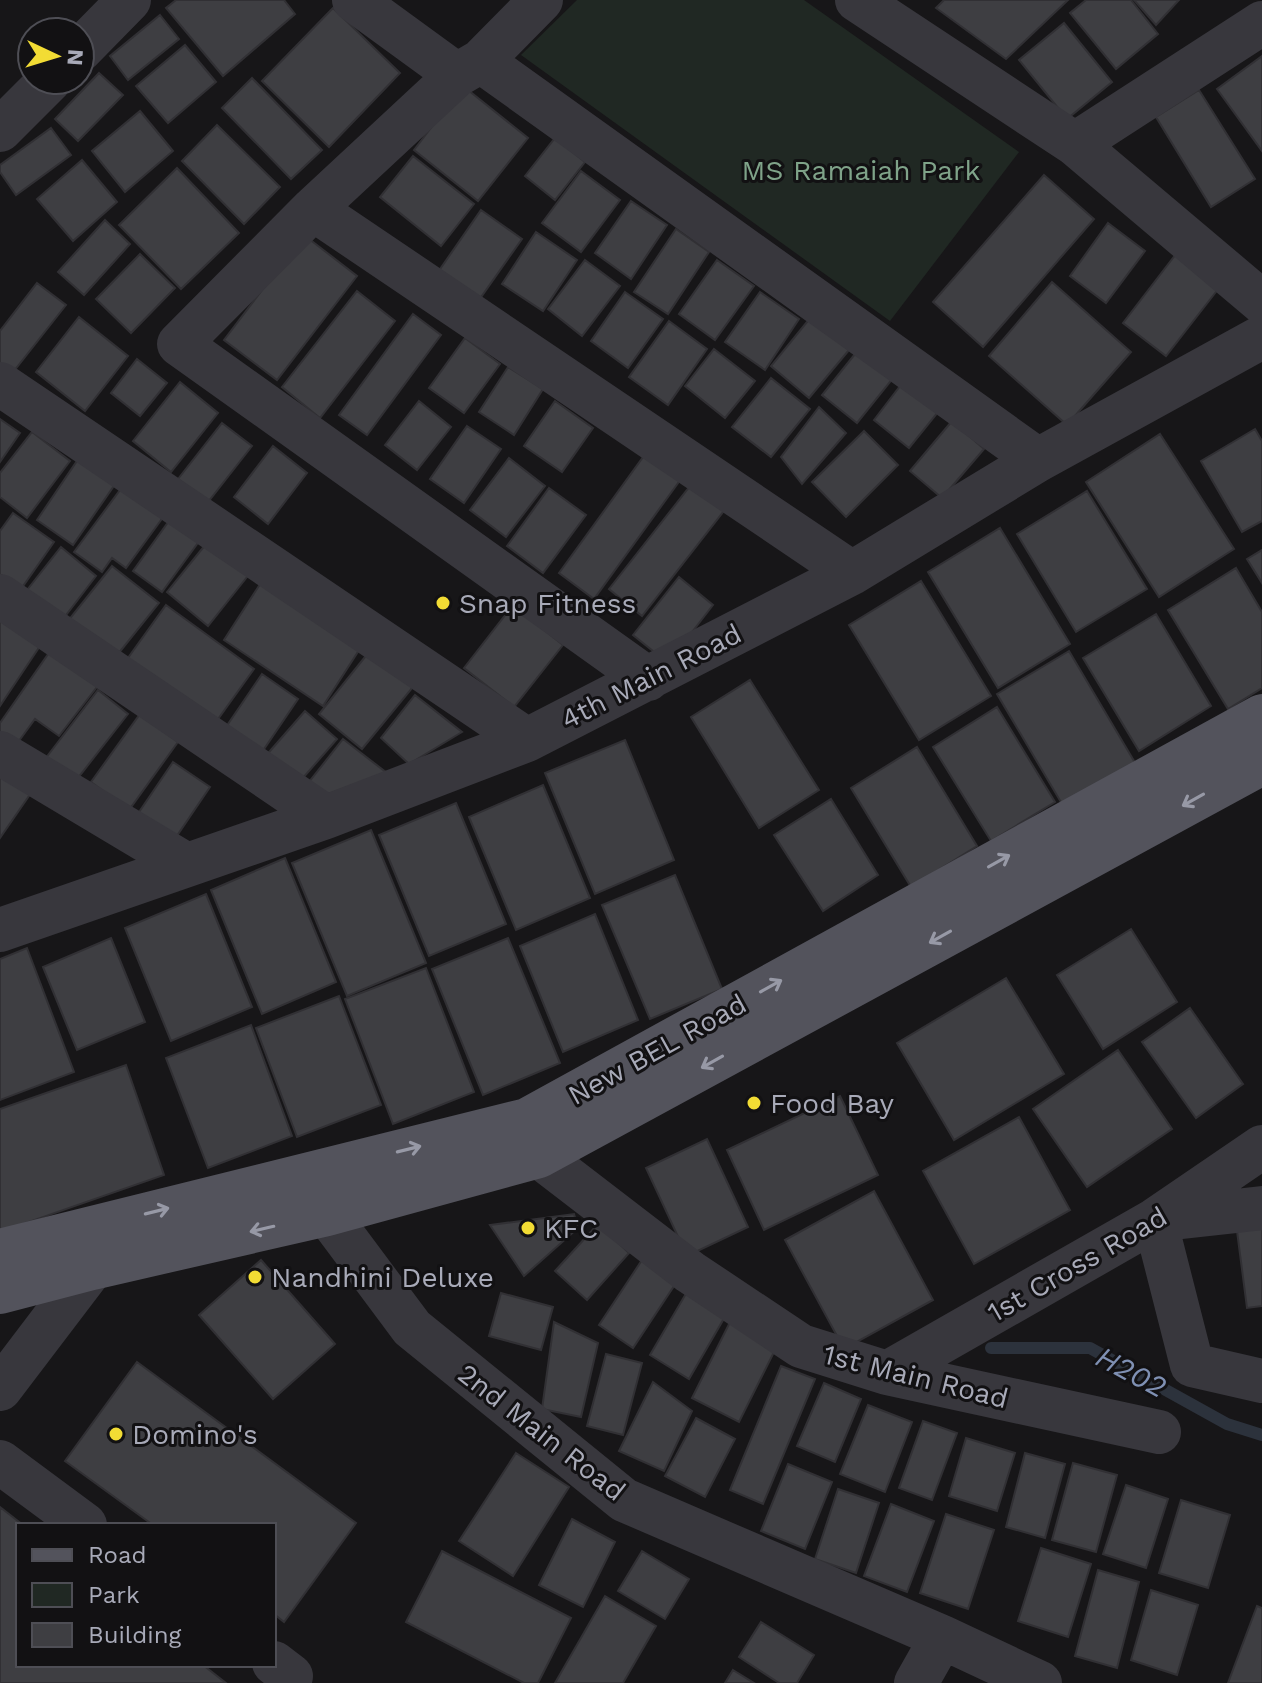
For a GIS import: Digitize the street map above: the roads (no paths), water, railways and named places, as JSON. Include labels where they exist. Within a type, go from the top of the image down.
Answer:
[{"type":"main road","name":"New BEL Road","points":[[0,1292],[93,1247],[306,1174],[527,1120],[1262,716]]},
{"type":"main road","name":"New BEL Road","points":[[0,1251],[93,1247],[327,1214],[539,1156],[1262,763]]},
{"type":"street","points":[[96,34],[129,0]]},
{"type":"street","points":[[354,0],[469,68],[1038,460]]},
{"type":"street","points":[[541,0],[313,209],[179,344],[648,679]]},
{"type":"street","points":[[884,7],[1075,144],[1262,302]]},
{"type":"street","points":[[1075,144],[1262,23]]},
{"type":"street","points":[[0,130],[34,96]]},
{"type":"street","points":[[313,209],[852,573]]},
{"type":"street","name":"4th Main Road","points":[[0,930],[326,817],[527,740],[852,573],[1038,460],[1262,337]]},
{"type":"street","points":[[0,384],[527,740]]},
{"type":"street","points":[[0,596],[326,817]]},
{"type":"street","points":[[0,753],[187,865]]},
{"type":"street","name":"1st Cross Road","points":[[887,1373],[1155,1220],[1262,1147]]},
{"type":"street","name":"1st Main Road","points":[[539,1156],[690,1272],[801,1346],[887,1373],[1159,1432]]},
{"type":"street","name":"2nd Main Road","points":[[306,1174],[327,1214],[412,1328],[624,1500],[942,1637],[1040,1683]]},
{"type":"street","points":[[1262,1208],[1155,1220],[1192,1365],[1262,1381]]},
{"type":"street","points":[[0,1389],[93,1247]]},
{"type":"street","points":[[0,1462],[82,1523]]},
{"type":"street","points":[[916,1683],[942,1637]]},
{"type":"waterway","name":"H202","points":[[991,1348],[1090,1348],[1227,1424],[1262,1435]]},
{"type":"place","name":"Snap Fitness","points":[[443,603]]},
{"type":"place","name":"Food Bay","points":[[754,1103]]},
{"type":"place","name":"KFC","points":[[528,1228]]},
{"type":"place","name":"Nandhini Deluxe","points":[[255,1277]]},
{"type":"place","name":"Domino's","points":[[116,1434]]},
{"type":"park label","name":"MS Ramaiah Park","points":[[861,170]]}]
